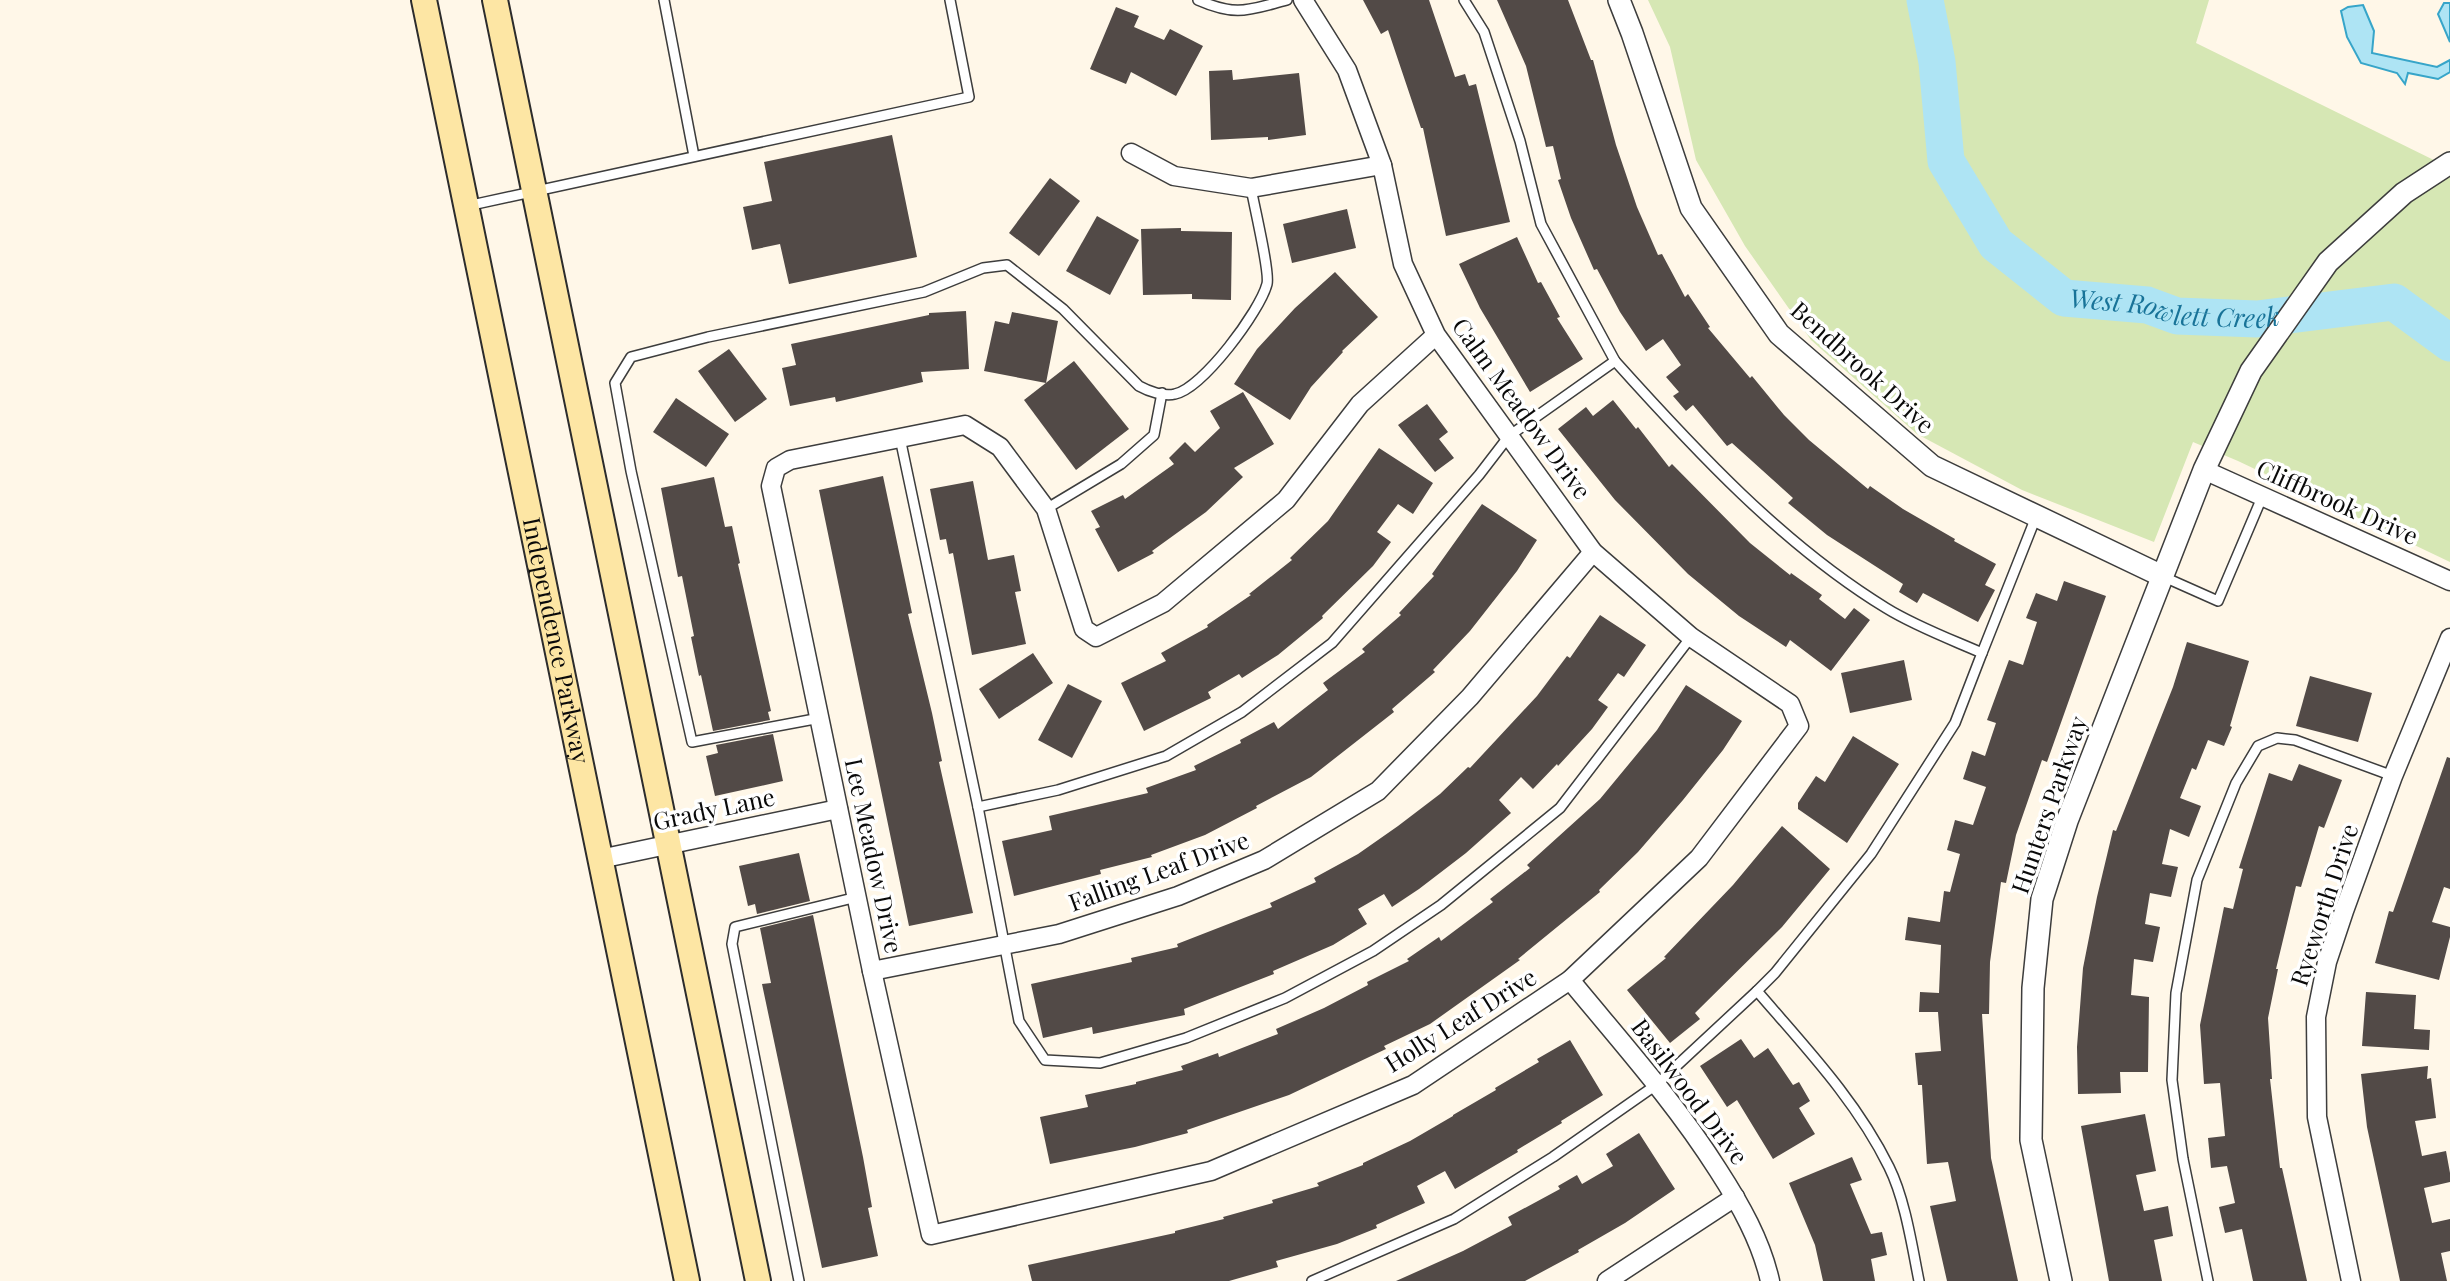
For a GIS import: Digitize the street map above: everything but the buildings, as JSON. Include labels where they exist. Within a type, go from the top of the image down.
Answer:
[{"type":"main road","name":"Independence Parkway","points":[[424,0],[687,1281]]},
{"type":"main road","points":[[495,0],[758,1281]]},
{"type":"street","name":"Calm Meadow Drive","points":[[1303,0],[1347,70],[1382,164],[1403,264],[1436,335],[1593,552],[1691,637],[1790,704],[1799,726]]},
{"type":"street","name":"Bendbrook Drive","points":[[1619,0],[1691,208],[1779,334],[1932,466],[2162,576]]},
{"type":"street","points":[[1131,153],[1174,176],[1251,188],[1382,164]]},
{"type":"street","name":"Hunters Parkway","points":[[2061,1281],[2031,1140],[2032,988],[2042,899],[2067,821],[2204,470],[2251,371],[2328,262],[2404,194],[2450,163]]},
{"type":"street","points":[[900,438],[965,425],[1000,447],[1046,509],[1084,629],[1096,637],[1163,603],[1286,500],[1360,404],[1436,335]]},
{"type":"street","name":"Lee Meadow Drive","points":[[900,438],[790,460],[776,468],[771,486],[872,971],[931,1235]]},
{"type":"street","name":"Cliffbrook Drive","points":[[2204,470],[2450,581]]},
{"type":"street","name":"Falling Leaf Drive","points":[[872,971],[1059,934],[1178,896],[1264,860],[1378,791],[1470,697],[1593,552]]},
{"type":"street","name":"Ryeworth Drive","points":[[2351,1281],[2317,1116],[2316,1017],[2327,962],[2393,776],[2450,638]]},
{"type":"street","name":"Holly Leaf Drive","points":[[931,1235],[1212,1171],[1413,1085],[1570,980],[1699,858],[1799,726]]},
{"type":"street","name":"Grady Lane","points":[[600,859],[838,809]]},
{"type":"street","name":"Basilwood Drive","points":[[1570,980],[1690,1126],[1735,1197],[1765,1258],[1770,1281]]},
{"type":"street","points":[[1613,1279],[1735,1197]]},
{"type":"lane","points":[[664,0],[694,156]]},
{"type":"lane","points":[[465,206],[969,97],[950,0]]},
{"type":"lane","points":[[1198,0],[1214,7],[1240,12],[1287,0]]},
{"type":"lane","points":[[1464,0],[1484,32],[1520,142],[1541,223],[1615,361],[1680,433],[1795,543],[1886,608],[1982,653]]},
{"type":"lane","points":[[820,718],[692,742],[631,471],[615,383],[631,357],[708,337],[925,292],[983,268],[1007,265],[1063,309],[1139,386],[1149,392],[1175,395],[1204,377],[1255,312],[1268,282],[1251,188]]},
{"type":"lane","points":[[978,807],[1058,790],[1166,756],[1242,712],[1332,643],[1479,475],[1509,436],[1615,361]]},
{"type":"lane","points":[[1046,509],[1121,464],[1154,435],[1162,393]]},
{"type":"lane","points":[[900,438],[978,807],[1019,1021],[1045,1060],[1100,1063],[1186,1038],[1285,998],[1373,951],[1441,905],[1560,808],[1691,637]]},
{"type":"lane","points":[[2162,576],[2218,601],[2263,495]]},
{"type":"lane","points":[[1312,1281],[1324,1279],[1454,1219],[1553,1157],[1656,1085],[1775,973],[1871,854],[1955,723],[2036,517]]},
{"type":"lane","points":[[2208,1281],[2183,1159],[2172,1080],[2176,993],[2197,880],[2236,783],[2258,746],[2277,738],[2295,740],[2393,776]]},
{"type":"lane","points":[[799,1281],[732,944],[735,927],[857,897]]},
{"type":"lane","points":[[1757,991],[1843,1092],[1890,1168],[1908,1225],[1919,1281]]},
{"type":"green space","points":[[1648,0],[2209,0],[2196,43],[2450,168],[2450,562],[2193,442],[2154,542],[2022,490],[1917,434],[1811,340],[1745,246],[1696,160],[1670,47]]},
{"type":"water","points":[[2444,3],[2450,3],[2450,42],[2438,14]]},
{"type":"water","points":[[2363,5],[2374,31],[2372,53],[2437,67],[2450,60],[2450,72],[2438,79],[2408,73],[2405,84],[2397,73],[2361,63],[2347,37],[2341,11]]},
{"type":"waterway","name":"West Rowlett Creek","points":[[1925,0],[1937,62],[1946,161],[1996,244],[2064,298],[2147,305],[2177,316],[2257,319],[2394,302],[2450,343]]}]
